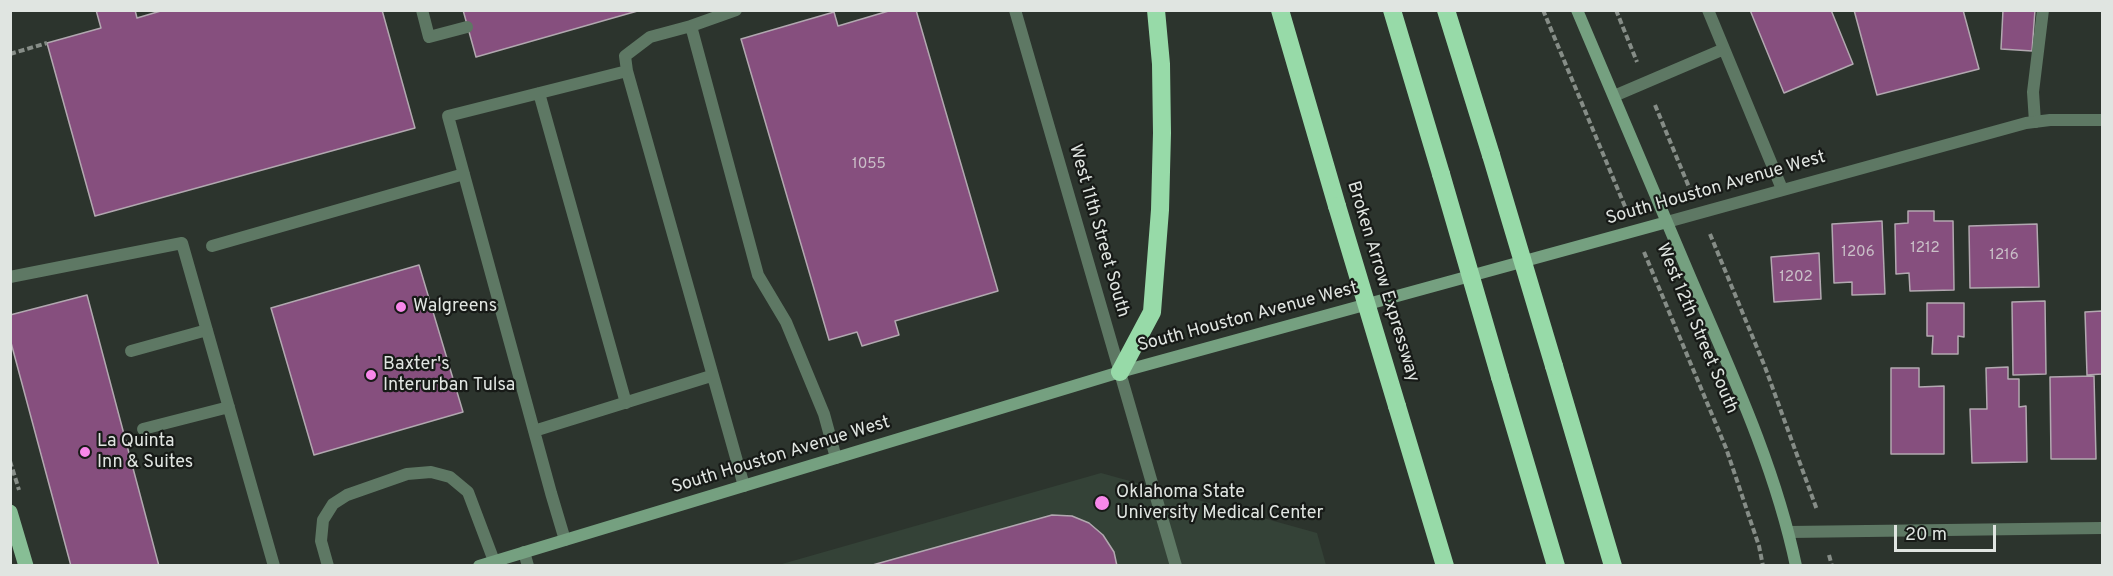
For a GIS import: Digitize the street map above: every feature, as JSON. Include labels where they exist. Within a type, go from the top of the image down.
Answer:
[{"type":"highway","points":[[1120,372],[1152,312],[1153,303],[1160,210],[1162,133],[1161,64],[1156,10]]},
{"type":"highway","name":"Broken Arrow Expressway","points":[[1280,10],[1445,566]]},
{"type":"highway","points":[[1392,10],[1556,566]]},
{"type":"highway","points":[[1446,10],[1612,566]]},
{"type":"main road","name":"West 12th Street South","points":[[1576,10],[1725,355],[1766,461],[1789,532],[1796,566]]},
{"type":"main road","name":"South Houston Avenue West","points":[[479,566],[1120,372],[1667,222]]},
{"type":"main road","points":[[10,512],[26,566]]},
{"type":"street","points":[[422,10],[429,37],[467,27]]},
{"type":"street","points":[[736,10],[650,37],[624,56],[711,376],[744,486]]},
{"type":"street","name":"West 11th Street South","points":[[1015,10],[1176,566]]},
{"type":"street","points":[[1708,10],[1782,189]]},
{"type":"street","points":[[2035,122],[2033,92],[2043,10]]},
{"type":"street","points":[[691,26],[758,275],[786,322],[824,414],[836,458]]},
{"type":"street","points":[[1614,96],[1724,49]]},
{"type":"street","points":[[565,540],[448,116],[627,71]]},
{"type":"street","points":[[539,93],[626,403]]},
{"type":"street","name":"South Houston Avenue West","points":[[1667,222],[1975,135],[2035,122],[2103,120]]},
{"type":"street","points":[[212,246],[464,174]]},
{"type":"street","points":[[10,277],[182,243],[274,566]]},
{"type":"street","points":[[131,351],[207,330]]},
{"type":"street","points":[[534,431],[711,376]]},
{"type":"street","points":[[143,429],[229,407]]},
{"type":"street","points":[[328,566],[321,541],[323,520],[333,504],[347,495],[407,474],[431,472],[450,477],[468,492],[494,561]]},
{"type":"street","points":[[1789,532],[2103,528]]},
{"type":"street","points":[[524,552],[528,566]]},
{"type":"path","name":"West 12th Street South","points":[[1543,10],[1726,448],[1759,546],[1763,566]]},
{"type":"path","points":[[1616,10],[1765,367],[1813,495],[1823,531]]},
{"type":"path","points":[[10,54],[47,43]]},
{"type":"shaded area","name":"Oklahoma State University Medical Center","points":[[1101,473],[1317,533],[1326,565],[775,566]]},
{"type":"building","points":[[96,10],[135,10],[137,18],[164,10],[382,10],[415,128],[95,216],[47,43],[101,28]]},
{"type":"building","points":[[463,10],[641,10],[476,57]]},
{"type":"building","points":[[892,10],[916,10],[998,291],[895,321],[899,335],[862,346],[857,332],[829,340],[741,39],[834,12],[838,26]]},
{"type":"building","points":[[1750,10],[1831,10],[1853,64],[1784,93]]},
{"type":"building","points":[[1854,10],[1963,10],[1979,69],[1877,95]]},
{"type":"building","points":[[2003,10],[2035,10],[2032,51],[2001,49]]},
{"type":"building","points":[[1908,211],[1934,211],[1934,221],[1953,221],[1954,290],[1910,291],[1909,273],[1896,274],[1895,224],[1908,223]]},
{"type":"building","points":[[1882,221],[1885,294],[1852,295],[1852,282],[1834,283],[1832,224]]},
{"type":"building","points":[[2037,224],[2039,287],[1970,288],[1969,226]]},
{"type":"building","points":[[1819,253],[1821,299],[1774,302],[1771,257]]},
{"type":"building","name":"Baxter's Interurban Tulsa","points":[[419,265],[463,412],[314,455],[271,308]]},
{"type":"building","name":"La Quinta Inn & Suites","points":[[87,295],[159,566],[71,566],[10,339],[10,315]]},
{"type":"building","points":[[2045,301],[2046,374],[2013,375],[2012,302]]},
{"type":"building","points":[[1927,303],[1964,303],[1964,337],[1958,336],[1958,354],[1932,354],[1933,336],[1927,336]]},
{"type":"building","points":[[2102,311],[2102,374],[2087,375],[2085,312]]},
{"type":"building","points":[[2008,367],[2008,379],[2019,379],[2019,407],[2026,406],[2027,462],[1972,463],[1970,409],[1987,409],[1986,368]]},
{"type":"building","points":[[1891,368],[1919,368],[1919,387],[1944,386],[1944,454],[1891,454]]},
{"type":"building","points":[[2094,376],[2096,459],[2051,459],[2050,377]]},
{"type":"building","points":[[1052,515],[1072,516],[1089,523],[1103,535],[1114,552],[1117,566],[869,566]]},
{"type":"place","name":"Walgreens","points":[[401,307]]},
{"type":"place","name":"Baxter's Interurban Tulsa","points":[[371,375]]},
{"type":"place","name":"La Quinta Inn & Suites","points":[[85,452]]},
{"type":"place","name":"Oklahoma State University Medical Center","points":[[1102,503]]}]
